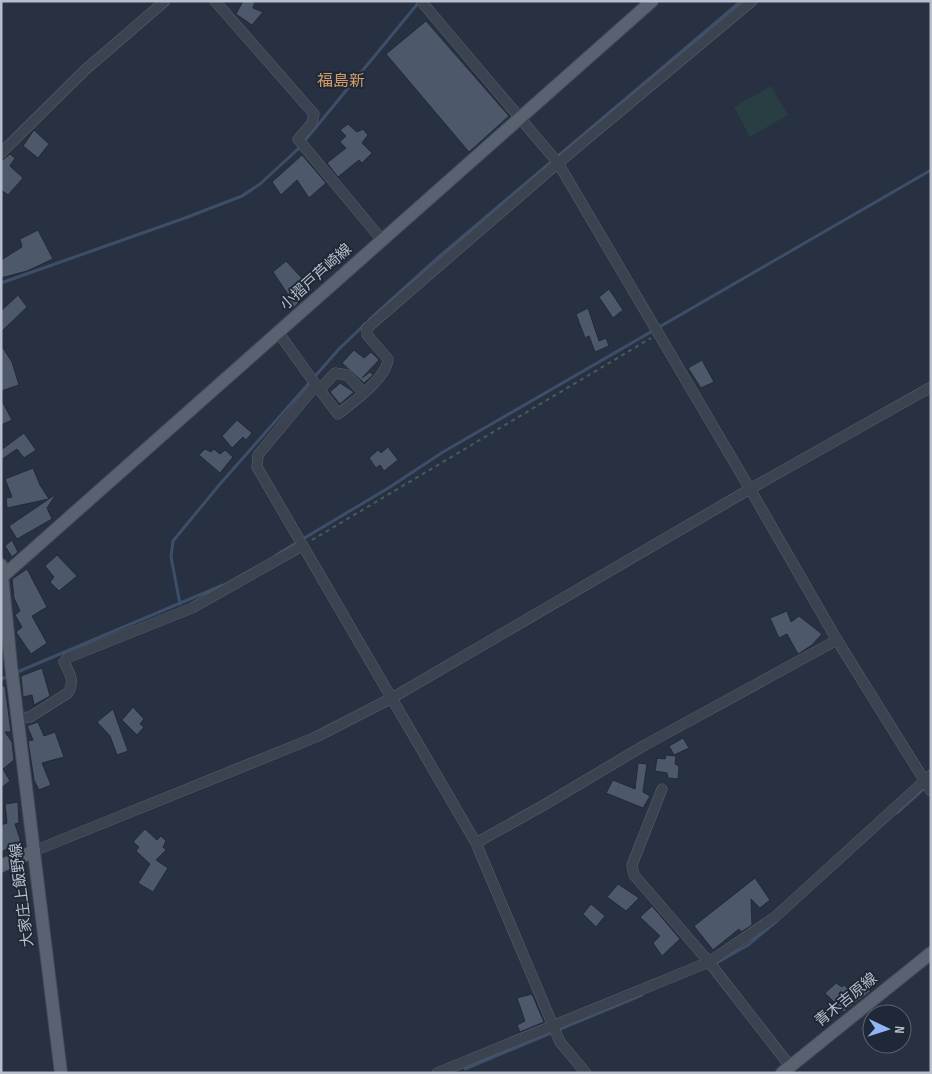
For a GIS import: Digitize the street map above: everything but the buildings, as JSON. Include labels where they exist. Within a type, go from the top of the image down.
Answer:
[{"type":"main road","name":"小摺戸芦崎線","points":[[2,571],[278,332],[652,1]]},
{"type":"main road","name":"大家庄上飯野線","points":[[2,571],[6,667],[17,718],[61,1073]]},
{"type":"main road","points":[[1,866],[34,851]]},
{"type":"main road","name":"青木吉原線","points":[[786,1069],[931,953]]},
{"type":"street","points":[[1,153],[85,70],[165,1]]},
{"type":"street","points":[[215,1],[314,114],[312,123],[298,139],[382,240]]},
{"type":"street","points":[[420,1],[558,164],[837,640],[927,779],[931,791]]},
{"type":"street","points":[[278,332],[317,388],[338,414],[364,393],[388,366],[388,359],[366,335],[367,328],[752,1]]},
{"type":"street","points":[[364,393],[347,375],[335,373],[317,388],[258,455],[257,467],[476,843],[560,1042],[586,1073]]},
{"type":"street","points":[[34,851],[316,737],[392,698],[750,489],[931,387]]},
{"type":"street","points":[[17,718],[30,717],[68,693],[72,687],[72,677],[64,662],[67,658],[192,608],[302,546]]},
{"type":"street","points":[[476,843],[645,745],[837,640]]},
{"type":"street","points":[[437,1073],[458,1069],[552,1025],[709,962],[775,917],[927,779]]},
{"type":"street","points":[[662,789],[632,864],[634,875],[709,962],[786,1069]]},
{"type":"path","points":[[302,546],[658,334]]},
{"type":"green space","points":[[771,86],[788,115],[750,137],[734,107]]},
{"type":"waterway","points":[[370,319],[435,260],[741,1]]},
{"type":"waterway","points":[[1,283],[185,218],[242,196],[260,184],[298,149],[419,2]]},
{"type":"waterway","points":[[276,555],[390,487],[443,452],[931,170]]},
{"type":"waterway","points":[[180,604],[171,557],[173,541],[220,484],[339,349],[365,324]]},
{"type":"waterway","points":[[15,673],[223,585]]},
{"type":"waterway","points":[[1,679],[9,676]]},
{"type":"waterway","points":[[897,813],[926,787]]},
{"type":"waterway","points":[[715,964],[748,945],[777,921]]},
{"type":"waterway","points":[[465,1069],[642,995]]},
{"type":"district","name":"福島新","points":[[341,81]]}]
